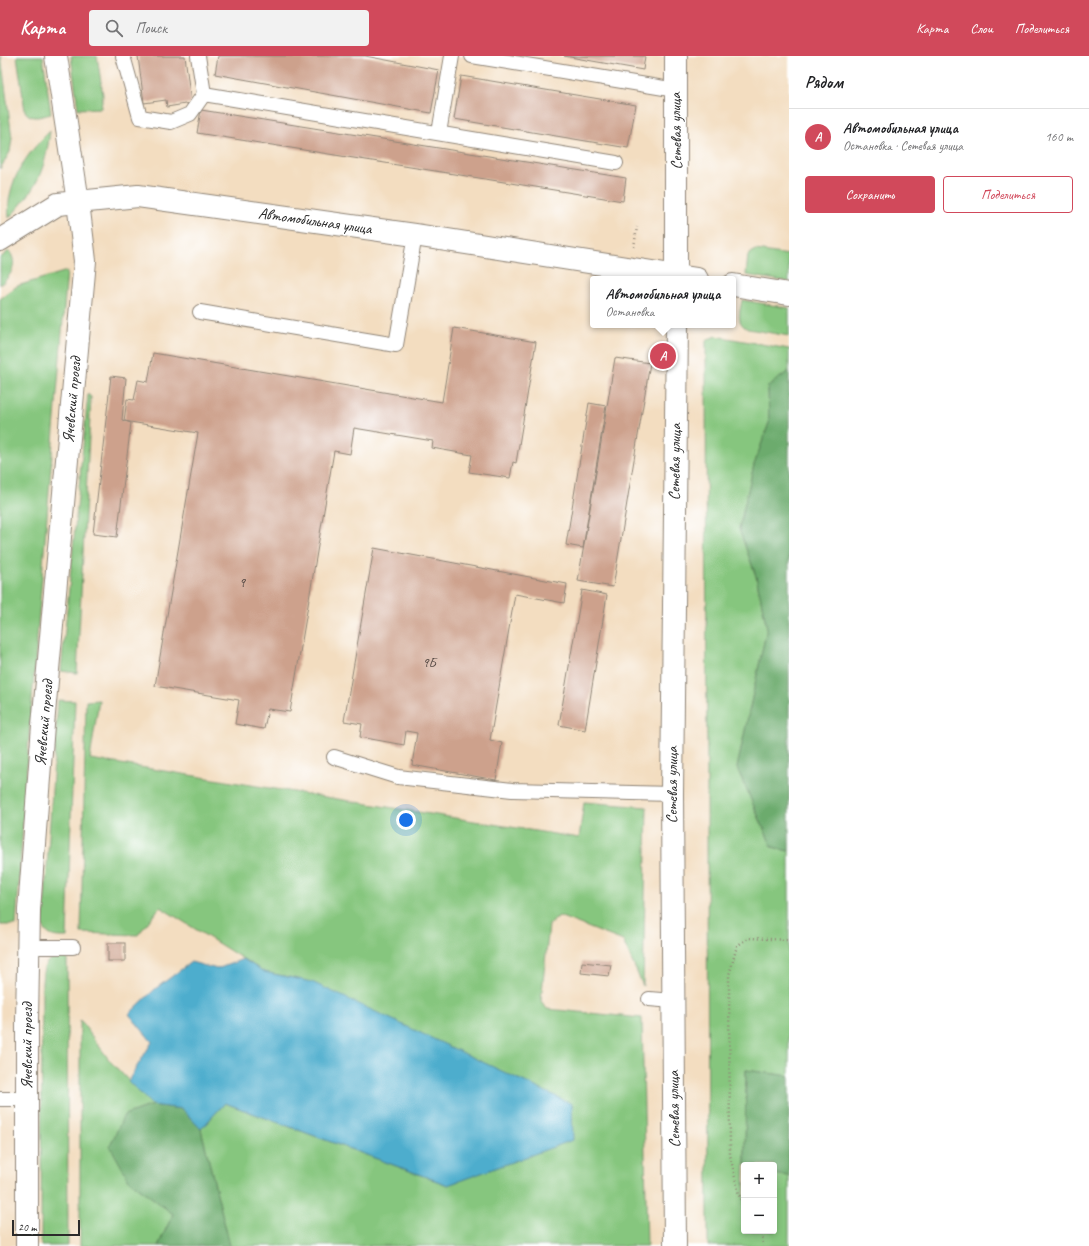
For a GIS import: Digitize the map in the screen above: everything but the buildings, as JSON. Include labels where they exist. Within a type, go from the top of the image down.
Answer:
[{"type":"street","points":[[56,56],[78,202]]},
{"type":"street","name":"Сетевая улица","points":[[676,56],[676,276]]},
{"type":"street","name":"Автомобильная улица","points":[[0,240],[58,204],[138,196],[415,235],[670,276]]},
{"type":"street","name":"Ячевский проезд","points":[[27,1246],[29,910],[43,725],[85,261],[78,202]]},
{"type":"street","points":[[736,285],[789,294]]},
{"type":"street","name":"Сетевая улица","points":[[675,1246],[672,794],[677,328]]},
{"type":"lane","points":[[123,56],[140,117],[171,122],[190,114],[204,94],[198,56]]},
{"type":"lane","points":[[439,133],[452,56]]},
{"type":"lane","points":[[472,56],[676,90]]},
{"type":"lane","points":[[204,94],[616,163]]},
{"type":"lane","points":[[200,312],[396,345],[415,235]]},
{"type":"lane","points":[[334,757],[398,777],[504,789],[672,794]]},
{"type":"lane","points":[[28,947],[74,947]]},
{"type":"lane","points":[[649,999],[673,1001]]},
{"type":"lane","points":[[0,1099],[27,1099]]},
{"type":"path","points":[[741,1198],[730,1155],[729,975],[737,946],[748,938],[789,940]]},
{"type":"path","points":[[761,1234],[763,1246]]},
{"type":"green space","points":[[0,56],[12,138],[10,152],[0,169]]},
{"type":"green space","points":[[17,56],[43,56],[51,114],[33,117],[25,111]]},
{"type":"green space","points":[[71,56],[97,56],[103,95],[101,108],[78,109]]},
{"type":"green space","points":[[50,131],[45,158],[38,179],[27,198],[9,218],[10,193],[19,170],[33,149]]},
{"type":"green space","points":[[755,250],[789,255],[789,282],[746,275],[748,255]]},
{"type":"green space","points":[[9,251],[13,261],[12,270],[0,285],[0,258]]},
{"type":"green space","points":[[67,271],[29,736],[16,925],[0,925],[0,299],[17,286]]},
{"type":"green space","points":[[742,300],[789,308],[789,336],[744,327],[741,324],[739,317]]},
{"type":"green space","points":[[716,336],[789,349],[789,371],[768,387],[769,423],[754,465],[739,529],[756,576],[767,628],[737,768],[772,847],[789,851],[789,1076],[746,1070],[745,1162],[741,1162],[741,1234],[777,1234],[777,1174],[789,1176],[789,1246],[708,1246],[706,340]]},
{"type":"green space","points":[[789,371],[789,851],[772,847],[737,768],[767,628],[756,576],[739,529],[754,465],[769,423],[768,386]]},
{"type":"green space","points":[[88,394],[91,397],[77,673],[61,671]]},
{"type":"green space","points":[[58,700],[75,701],[67,937],[56,937],[50,935],[43,927]]},
{"type":"green space","points":[[99,700],[90,759],[579,838],[584,802],[647,807],[643,986],[623,941],[559,916],[549,925],[541,1001],[547,1009],[642,1018],[647,1246],[230,1246],[201,1129],[225,1103],[448,1185],[312,982],[264,972],[160,907],[138,935],[81,933],[86,701]]},
{"type":"green space","points":[[56,957],[67,957],[68,1246],[41,1246],[42,983],[44,967],[48,961]]},
{"type":"green space","points":[[80,1020],[110,1061],[152,1105],[124,1115],[129,1180],[173,1214],[158,1246],[80,1246]]},
{"type":"green space","points":[[746,1070],[789,1076],[789,1176],[777,1174],[777,1162],[745,1162]]},
{"type":"green space","points":[[152,1105],[182,1109],[201,1129],[230,1246],[158,1246],[173,1214],[129,1180],[110,1146],[124,1115]]},
{"type":"water","points":[[243,959],[264,972],[312,982],[572,1104],[573,1140],[448,1185],[225,1103],[201,1129],[182,1109],[152,1105],[128,1081],[152,1042],[129,1014],[155,989],[191,962],[217,969]]},
{"type":"place","name":"Автомобильная улица","points":[[663,356]]}]
